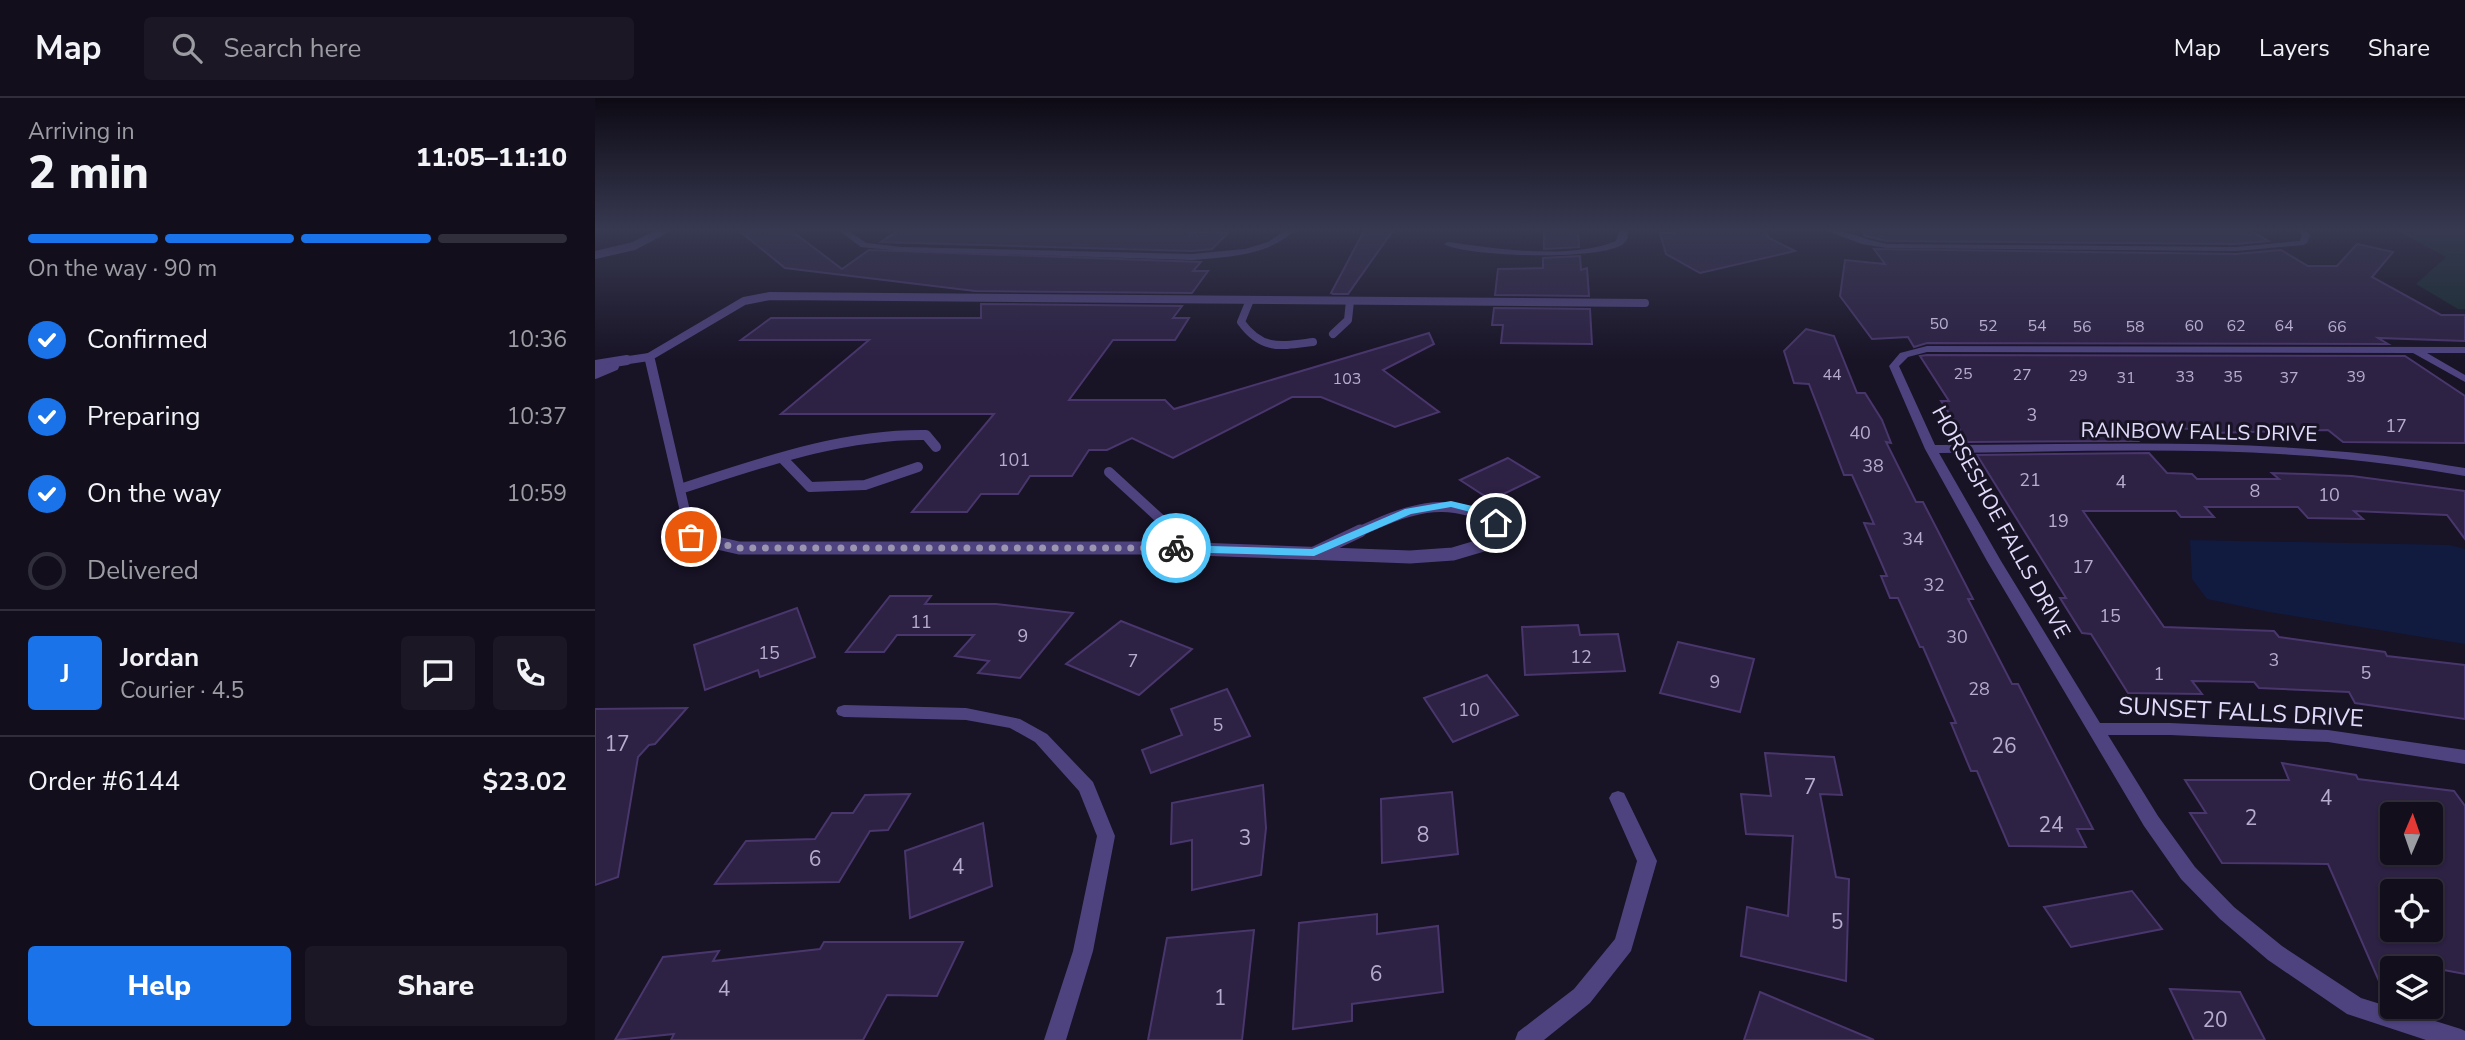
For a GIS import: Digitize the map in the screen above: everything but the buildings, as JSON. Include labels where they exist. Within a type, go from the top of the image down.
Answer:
[{"type":"street","name":"HORSESHOE FALLS DRIVE","points":[[2461,1040],[2355,1007],[2275,953],[2227,913],[2188,873],[2151,821],[2098,729],[1994,561],[1931,449],[1894,366],[1905,355],[1927,349],[2465,350]]},
{"type":"street","points":[[2415,350],[2465,379]]},
{"type":"street","name":"RAINBOW FALLS DRIVE","points":[[1931,449],[2241,449],[2317,452],[2465,472]]},
{"type":"street","points":[[844,711],[966,715],[1014,723],[1041,738],[1087,787],[1106,835],[1083,951],[1055,1040]]},
{"type":"street","name":"SUNSET FALLS DRIVE","points":[[2098,729],[2171,729],[2328,736],[2465,757]]},
{"type":"street","points":[[1526,1040],[1581,996],[1624,944],[1647,860],[1618,799]]},
{"type":"lane","points":[[595,365],[617,364],[649,357],[744,301],[770,296],[1645,303]]},
{"type":"lane","points":[[1250,300],[1241,323],[1249,337],[1271,346],[1313,342]]},
{"type":"lane","points":[[1333,334],[1348,320],[1350,301]]},
{"type":"lane","points":[[649,357],[691,537],[739,548],[1170,548],[1410,557],[1453,554],[1490,543],[1496,523],[1481,511],[1451,504],[1409,511],[1314,553]]},
{"type":"lane","points":[[595,374],[617,364]]},
{"type":"lane","points":[[680,489],[850,439],[880,434],[926,435],[936,447]]},
{"type":"lane","points":[[783,458],[810,487],[849,489],[886,482],[918,467]]},
{"type":"lane","points":[[1109,472],[1168,526],[1170,548]]},
{"type":"green space","points":[[2428,273],[2465,273],[2465,309],[2458,309],[2416,284]]},
{"type":"water","points":[[2190,540],[2449,545],[2465,549],[2465,644],[2269,612],[2207,599],[2192,579]]},
{"type":"way so far","points":[[691,537],[739,548],[1176,548]]},
{"type":"route","points":[[1176,548],[1314,553],[1409,511],[1451,504],[1481,511],[1496,523]]}]
